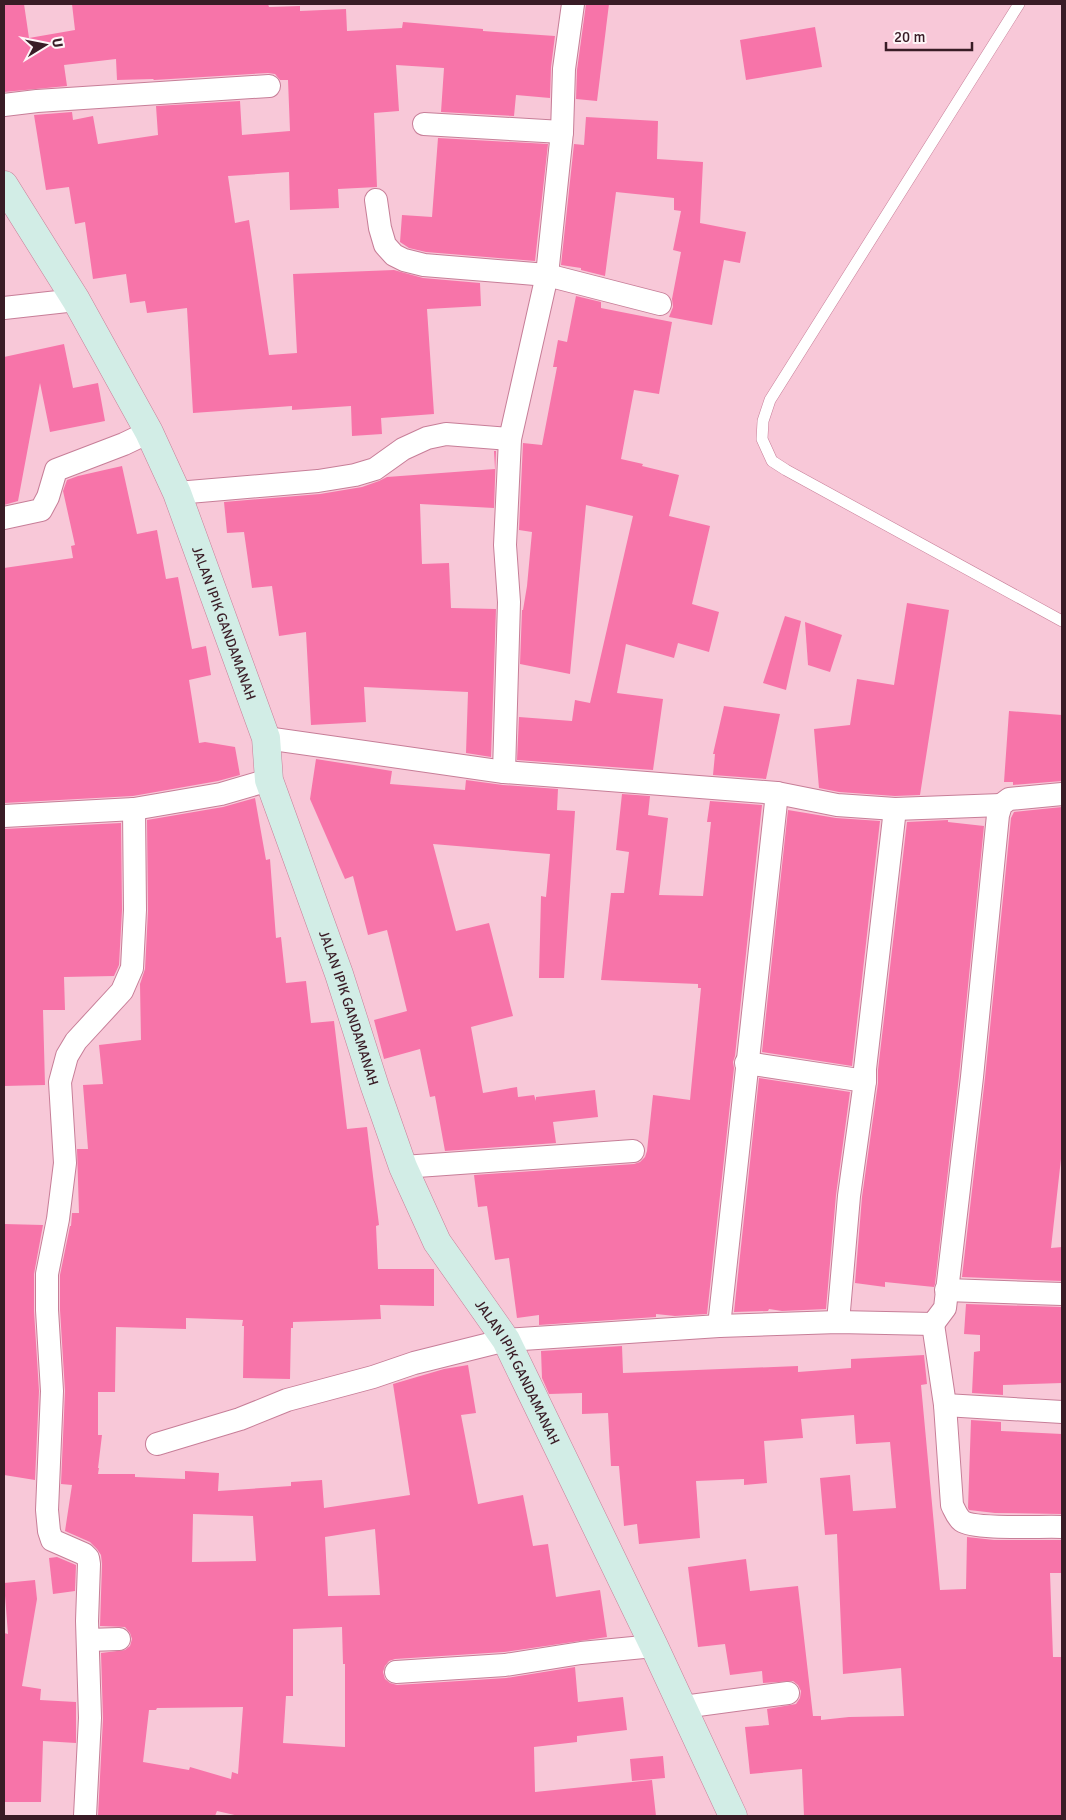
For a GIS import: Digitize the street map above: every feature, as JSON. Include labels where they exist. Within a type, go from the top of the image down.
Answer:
[{"type":"street","points":[[504,772],[509,602],[505,545],[510,439],[547,275],[562,132],[564,69],[572,4]]},
{"type":"street","points":[[4,106],[37,101],[269,86]]},
{"type":"street","points":[[424,124],[562,132]]},
{"type":"street","name":"JALAN IPIK GANDAMANAH","points":[[4,184],[76,300],[149,432],[177,493],[266,738],[270,780],[339,974],[403,1167],[438,1242],[506,1340],[654,1646],[733,1816]]},
{"type":"street","points":[[376,200],[380,228],[385,245],[394,255],[404,260],[424,265],[547,275],[660,304]]},
{"type":"street","points":[[4,308],[76,300]]},
{"type":"street","points":[[4,518],[41,510],[48,497],[56,470],[124,444],[149,432]]},
{"type":"street","points":[[177,493],[318,481],[355,475],[375,469],[403,448],[427,438],[446,434],[510,439]]},
{"type":"street","points":[[266,738],[504,772],[777,793],[836,805],[895,809],[1001,805],[1009,799],[1017,797],[1062,794]]},
{"type":"street","points":[[4,816],[134,809],[221,794],[270,780]]},
{"type":"street","points":[[719,1326],[746,1063],[777,793]]},
{"type":"street","points":[[1001,805],[998,816],[972,1077],[945,1308],[934,1324],[945,1405],[952,1505],[957,1516],[964,1522],[979,1526],[1062,1527]]},
{"type":"street","points":[[85,1816],[90,1718],[88,1558],[84,1554],[52,1540],[48,1531],[47,1510],[52,1391],[47,1310],[47,1274],[58,1220],[65,1163],[60,1082],[67,1056],[76,1041],[122,991],[132,968],[135,910],[134,809]]},
{"type":"street","points":[[838,1322],[850,1196],[865,1081],[895,809]]},
{"type":"street","points":[[746,1063],[865,1081]]},
{"type":"street","points":[[403,1167],[633,1150]]},
{"type":"street","points":[[946,1290],[1062,1294]]},
{"type":"street","points":[[157,1444],[240,1419],[287,1400],[373,1377],[414,1363],[506,1340],[719,1326],[838,1322],[934,1324]]},
{"type":"street","points":[[945,1405],[1062,1412]]},
{"type":"street","points":[[88,1640],[119,1639]]},
{"type":"street","points":[[396,1672],[505,1665],[581,1653],[654,1646]]},
{"type":"street","points":[[683,1707],[788,1693]]},
{"type":"lane","points":[[1019,4],[770,400],[763,421],[762,439],[772,461],[786,470],[1062,621]]},
{"type":"building","points":[[4,4],[24,4],[29,38],[75,30],[72,4],[268,4],[269,7],[300,6],[300,11],[346,9],[347,31],[402,28],[403,22],[483,29],[483,31],[555,36],[550,98],[516,95],[514,116],[441,112],[444,68],[396,65],[399,111],[374,113],[377,187],[338,189],[339,208],[290,210],[289,172],[228,176],[235,223],[249,220],[269,355],[297,353],[293,274],[394,270],[423,278],[480,283],[481,306],[427,309],[434,414],[381,418],[382,434],[352,436],[351,406],[292,410],[292,406],[193,413],[187,308],[147,313],[145,301],[130,303],[126,274],[93,279],[85,222],[75,224],[69,187],[46,190],[34,115],[72,112],[73,120],[93,116],[98,144],[158,135],[156,106],[240,101],[242,135],[290,131],[288,80],[280,80],[275,74],[268,73],[154,80],[117,80],[116,59],[64,65],[67,86],[4,92]]},
{"type":"building","points":[[586,4],[609,4],[597,101],[576,99],[577,70]]},
{"type":"building","points":[[815,27],[822,67],[746,80],[740,40]]},
{"type":"building","points":[[586,117],[658,121],[657,159],[703,162],[700,223],[746,232],[740,263],[724,260],[712,325],[669,317],[673,307],[672,299],[681,252],[673,250],[681,211],[674,210],[674,198],[616,192],[605,276],[581,270],[581,268],[561,265],[574,144],[584,145]]},
{"type":"building","points":[[438,138],[548,144],[535,261],[426,252],[409,248],[400,242],[402,215],[432,217]]},
{"type":"building","points":[[576,296],[601,302],[601,308],[672,322],[659,394],[634,390],[621,459],[679,475],[669,516],[710,526],[692,604],[719,612],[709,652],[678,643],[674,658],[626,644],[617,693],[663,699],[653,770],[517,760],[519,717],[572,721],[575,700],[590,703],[633,516],[586,505],[570,674],[520,664],[522,610],[527,586],[532,532],[519,530],[523,443],[542,445],[557,367],[553,367],[558,340],[567,342]]},
{"type":"building","points":[[64,344],[73,388],[98,383],[105,421],[50,432],[40,383],[18,501],[4,505],[4,357]]},
{"type":"building","points":[[494,451],[496,451],[494,508],[420,504],[422,564],[449,563],[451,608],[496,609],[491,757],[466,753],[468,692],[364,687],[366,722],[311,725],[306,632],[279,636],[272,586],[252,588],[244,532],[227,533],[224,502],[320,494],[362,487],[387,477],[495,469]]},
{"type":"building","points":[[122,466],[137,534],[157,530],[166,579],[178,577],[192,649],[206,646],[211,675],[189,680],[199,743],[205,742],[235,747],[240,775],[218,781],[133,796],[4,803],[4,568],[73,558],[71,546],[75,545],[63,491],[67,480]]},
{"type":"building","points":[[907,603],[949,610],[920,795],[895,796],[839,792],[819,788],[814,729],[850,725],[857,679],[894,685]]},
{"type":"building","points":[[785,616],[801,621],[786,690],[763,683]]},
{"type":"building","points":[[805,622],[842,635],[830,672],[808,665]]},
{"type":"building","points":[[724,706],[780,714],[766,779],[713,775],[715,754],[713,754]]},
{"type":"building","points":[[1009,711],[1062,715],[1062,781],[1013,785],[1013,782],[1004,782]]},
{"type":"building","points":[[316,759],[392,771],[390,784],[465,790],[466,780],[558,789],[557,810],[575,811],[564,978],[539,978],[541,896],[546,897],[550,854],[433,844],[456,931],[489,923],[513,1016],[471,1027],[483,1093],[517,1087],[518,1097],[534,1095],[536,1101],[536,1097],[595,1090],[598,1117],[553,1122],[556,1143],[445,1151],[435,1096],[430,1097],[420,1049],[384,1059],[374,1020],[407,1011],[387,930],[368,935],[353,876],[345,879],[310,799]]},
{"type":"building","points":[[622,794],[650,796],[648,815],[668,818],[659,895],[703,896],[711,822],[707,822],[710,801],[762,805],[707,1314],[675,1316],[656,1314],[656,1317],[539,1325],[539,1315],[517,1318],[509,1258],[495,1260],[487,1206],[478,1207],[474,1175],[634,1164],[640,1162],[645,1157],[647,1151],[653,1095],[690,1100],[701,988],[698,988],[698,984],[601,980],[611,893],[624,893],[629,852],[616,850]]},
{"type":"building","points":[[255,798],[266,860],[270,859],[276,938],[281,937],[286,983],[306,981],[311,1023],[334,1021],[347,1129],[367,1127],[379,1225],[376,1226],[378,1269],[434,1269],[434,1306],[380,1305],[381,1319],[293,1322],[293,1328],[291,1328],[290,1379],[243,1378],[243,1320],[186,1318],[186,1329],[116,1327],[115,1392],[98,1392],[98,1435],[102,1435],[98,1474],[135,1474],[135,1477],[185,1479],[185,1471],[219,1473],[218,1491],[291,1486],[291,1482],[322,1480],[324,1508],[410,1495],[393,1384],[444,1369],[468,1365],[476,1413],[461,1415],[478,1504],[523,1495],[533,1546],[548,1544],[556,1597],[600,1590],[607,1637],[504,1652],[395,1659],[389,1661],[385,1666],[383,1672],[385,1679],[397,1685],[506,1678],[575,1667],[578,1702],[623,1697],[627,1730],[577,1736],[577,1742],[534,1747],[535,1792],[652,1780],[656,1816],[239,1816],[217,1811],[215,1816],[98,1816],[103,1719],[101,1653],[125,1650],[130,1646],[132,1639],[125,1627],[100,1626],[101,1555],[90,1542],[65,1531],[72,1485],[61,1484],[65,1391],[60,1310],[60,1275],[72,1213],[79,1213],[77,1149],[88,1149],[83,1085],[103,1084],[99,1045],[141,1040],[140,984],[145,969],[148,911],[147,820],[223,807]],"holes":[[[193,1514],[253,1516],[256,1561],[192,1562]],[[375,1529],[380,1595],[328,1596],[325,1537]],[[342,1627],[343,1664],[345,1664],[345,1747],[283,1743],[286,1696],[293,1696],[293,1629]],[[243,1707],[238,1774],[232,1772],[231,1779],[190,1767],[189,1770],[143,1762],[149,1710],[156,1710],[157,1708]]]},
{"type":"building","points":[[1062,807],[1062,1150],[1051,1248],[1062,1247],[1062,1281],[962,1277],[985,1078],[1011,818],[1014,812]]},
{"type":"building","points":[[788,810],[836,818],[880,821],[852,1066],[762,1052]]},
{"type":"building","points":[[948,820],[948,822],[984,826],[959,1076],[935,1284],[934,1287],[885,1282],[885,1287],[855,1283],[862,1197],[878,1083],[907,822]]},
{"type":"building","points":[[121,823],[122,910],[119,965],[114,976],[64,977],[65,1010],[43,1010],[45,1085],[4,1086],[4,829]]},
{"type":"building","points":[[759,1078],[850,1092],[836,1195],[826,1309],[782,1311],[769,1309],[768,1311],[734,1312]]},
{"type":"building","points":[[4,1224],[43,1225],[34,1274],[34,1311],[39,1391],[35,1480],[4,1475]]},
{"type":"building","points":[[966,1304],[1062,1307],[1062,1383],[1003,1385],[1003,1395],[972,1393],[974,1352],[980,1351],[980,1335],[964,1334]]},
{"type":"building","points":[[622,1346],[623,1373],[798,1366],[798,1372],[851,1368],[851,1359],[924,1355],[927,1384],[921,1385],[940,1590],[966,1589],[967,1537],[994,1540],[1062,1540],[1062,1573],[1050,1573],[1053,1657],[1062,1657],[1062,1816],[804,1816],[802,1769],[750,1774],[745,1727],[769,1725],[767,1709],[796,1704],[800,1698],[801,1691],[793,1681],[763,1683],[762,1671],[730,1675],[725,1644],[698,1647],[688,1567],[746,1559],[750,1591],[798,1586],[813,1716],[821,1716],[821,1720],[849,1717],[904,1716],[901,1668],[843,1674],[837,1534],[825,1535],[820,1478],[850,1475],[853,1511],[896,1508],[890,1442],[856,1444],[854,1415],[801,1419],[803,1438],[764,1441],[767,1483],[744,1485],[744,1479],[696,1481],[700,1538],[639,1544],[637,1524],[624,1526],[619,1466],[611,1466],[608,1413],[582,1414],[582,1393],[549,1394],[542,1378],[541,1351]]},
{"type":"building","points":[[971,1420],[1001,1422],[1001,1431],[1062,1434],[1062,1514],[995,1513],[969,1510]]},
{"type":"building","points":[[57,1557],[76,1565],[75,1591],[53,1594],[49,1558]]},
{"type":"building","points":[[35,1580],[37,1599],[22,1686],[41,1689],[40,1700],[76,1702],[76,1743],[43,1741],[41,1802],[4,1802],[4,1633],[8,1634],[4,1583]]},
{"type":"building","points":[[663,1756],[665,1778],[632,1781],[630,1759]]}]
